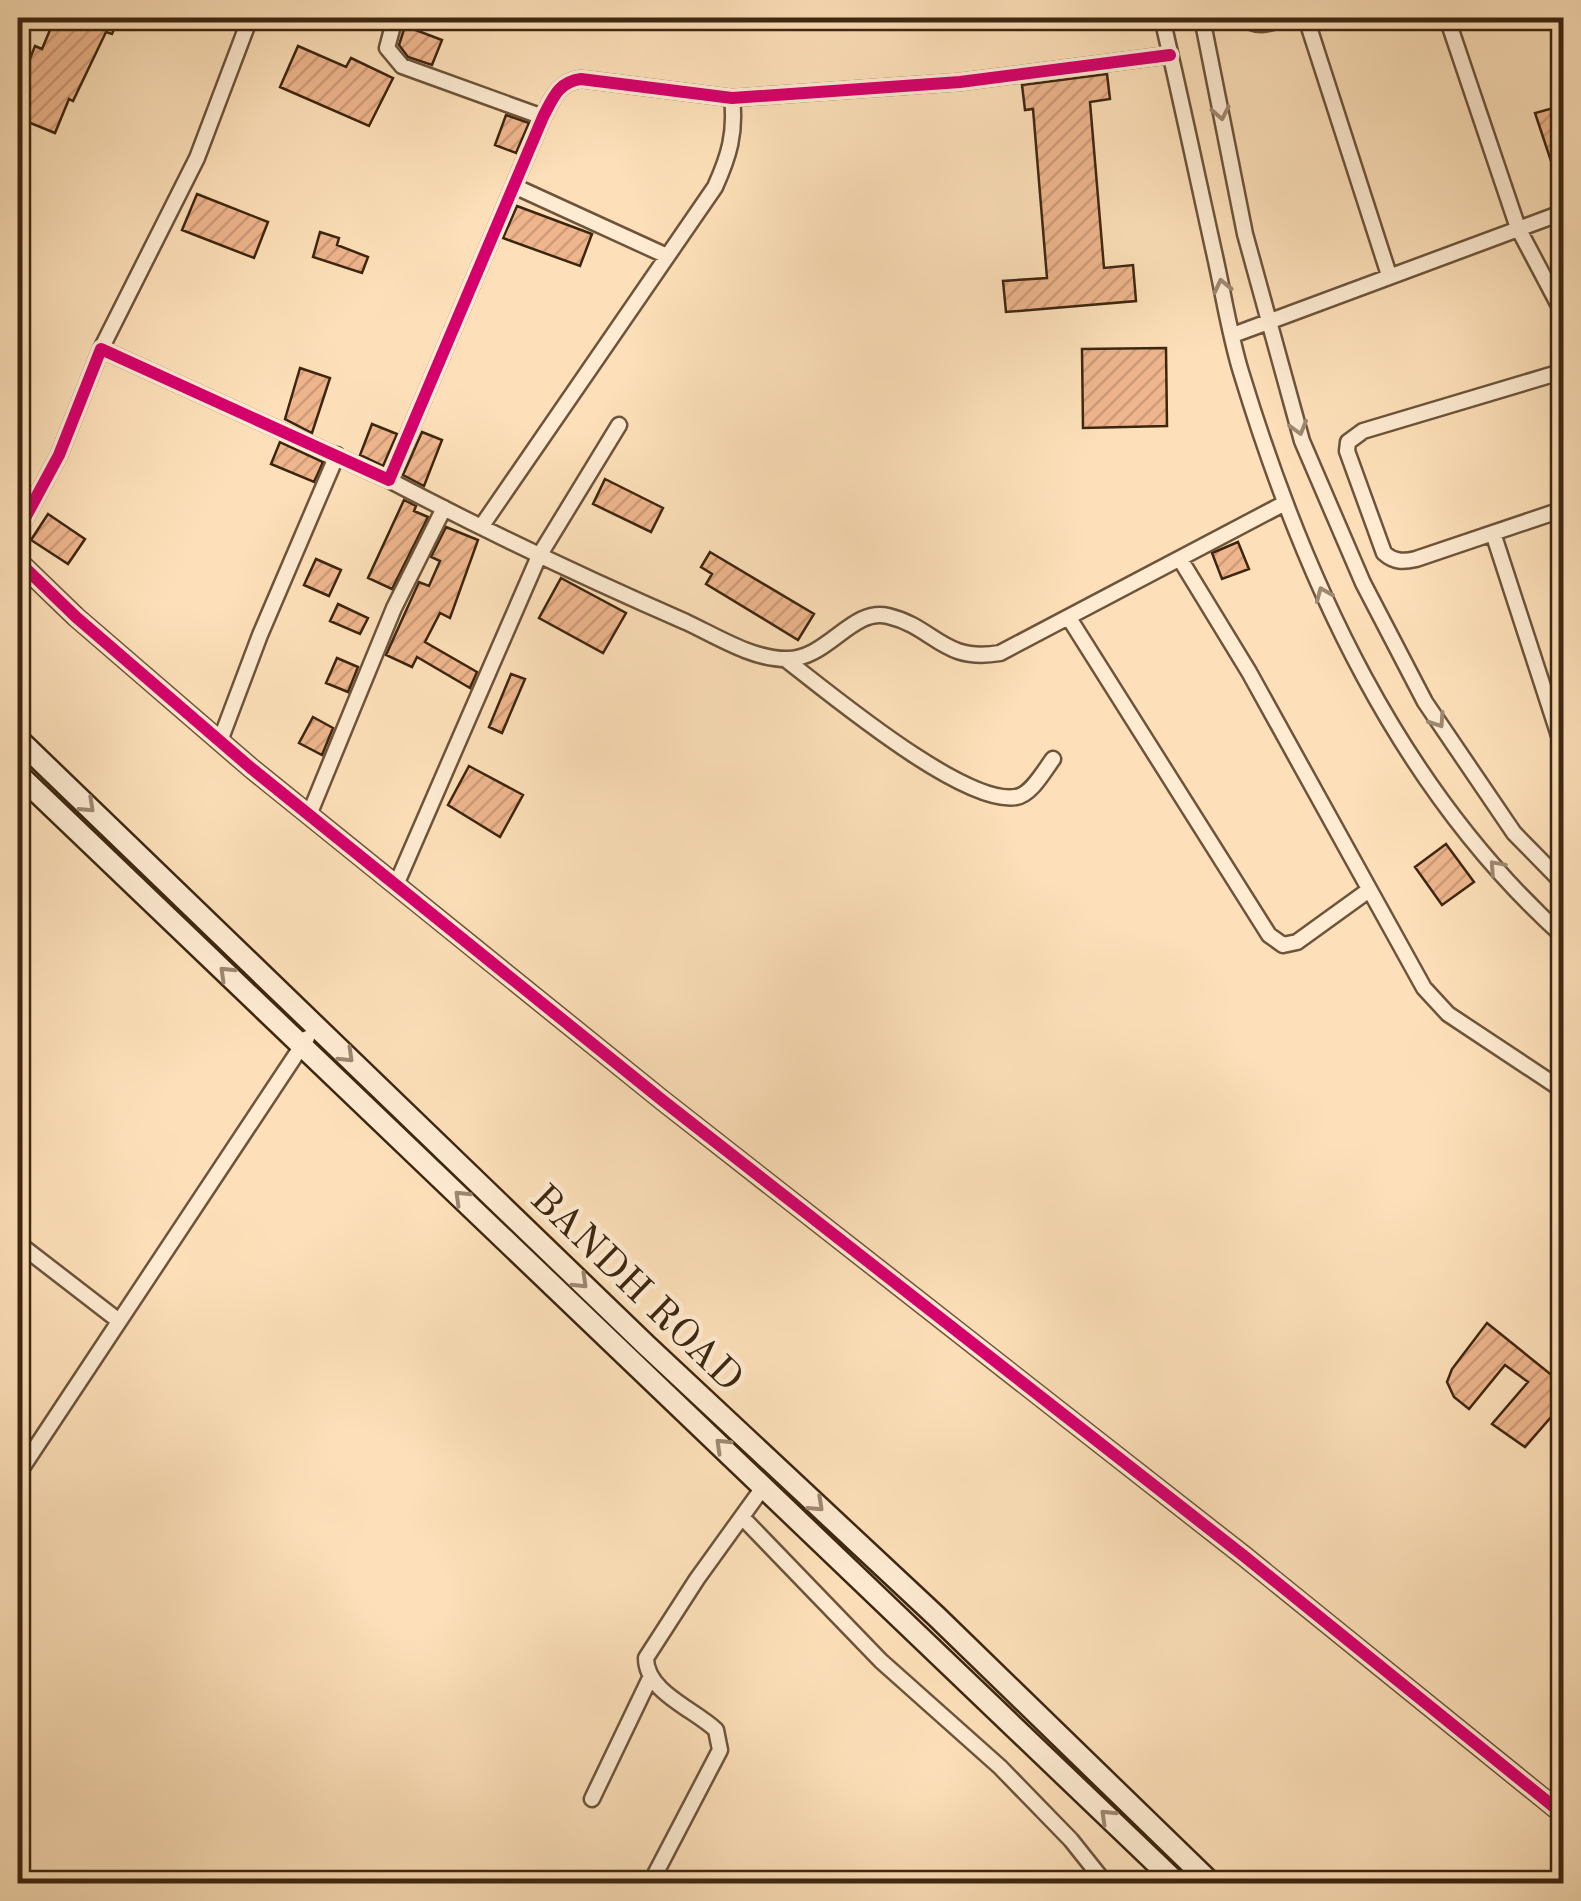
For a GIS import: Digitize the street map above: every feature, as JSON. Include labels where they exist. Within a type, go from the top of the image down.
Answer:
[{"type":"main road","name":"BANDH ROAD","points":[[18,739],[1212,1884]]},
{"type":"main road","name":"BANDH ROAD","points":[[18,774],[1178,1884]]},
{"type":"street","points":[[18,531],[53,470],[101,349],[197,158],[250,18]]},
{"type":"street","points":[[395,18],[386,48],[402,66],[543,117]]},
{"type":"street","points":[[1162,18],[1240,369],[1285,503],[1341,637],[1460,826],[1540,916],[1564,937]]},
{"type":"street","points":[[1202,18],[1245,234],[1302,441],[1363,583],[1425,702],[1514,833],[1564,884]]},
{"type":"street","points":[[1244,18],[1251,24],[1288,18]]},
{"type":"street","points":[[1306,18],[1390,276]]},
{"type":"street","points":[[1447,18],[1518,228],[1564,315]]},
{"type":"street","points":[[389,480],[543,117],[561,86],[582,79],[732,98],[960,82],[1170,56]]},
{"type":"street","points":[[481,527],[714,187],[731,151],[736,126],[732,98]]},
{"type":"street","points":[[514,186],[668,256]]},
{"type":"street","points":[[1233,336],[1564,212]]},
{"type":"street","points":[[101,349],[337,455],[539,556],[756,653],[785,660],[920,759],[991,794],[1016,798],[1026,793],[1053,759]]},
{"type":"street","points":[[1564,372],[1363,431],[1348,442],[1347,451],[1384,553],[1391,560],[1416,559],[1564,509]]},
{"type":"street","points":[[396,885],[539,556],[620,425]]},
{"type":"street","points":[[220,741],[337,455]]},
{"type":"street","points":[[785,660],[808,656],[869,615],[888,616],[954,651],[976,658],[1000,653],[1285,503]]},
{"type":"street","points":[[309,814],[394,608],[444,508]]},
{"type":"street","points":[[1494,533],[1564,752]]},
{"type":"street","points":[[1180,559],[1249,672],[1424,988],[1448,1014],[1564,1091]]},
{"type":"street","points":[[18,561],[76,617],[220,741],[396,885],[1564,1815]]},
{"type":"street","points":[[1069,618],[1269,935],[1282,945],[1297,942],[1369,890]]},
{"type":"street","points":[[18,1474],[317,1026]]},
{"type":"street","points":[[18,1243],[119,1321]]},
{"type":"street","points":[[650,1884],[720,1750],[716,1730],[650,1678],[646,1668],[650,1649],[764,1486]]},
{"type":"street","points":[[742,1517],[881,1661],[1000,1767],[1071,1840],[1106,1884]]},
{"type":"street","points":[[592,1799],[650,1678]]},
{"type":"building","points":[[55,18],[119,18],[112,34],[106,32],[55,133],[18,118],[18,89],[35,46],[42,49]]},
{"type":"building","points":[[405,26],[442,40],[432,65],[408,57],[399,45]]},
{"type":"building","points":[[298,46],[346,67],[351,58],[393,78],[369,126],[280,87]]},
{"type":"building","points":[[1107,74],[1110,99],[1090,102],[1104,268],[1133,265],[1136,301],[1006,312],[1003,281],[1047,278],[1033,109],[1025,110],[1022,85]]},
{"type":"building","points":[[1557,107],[1564,125],[1564,191],[1535,113]]},
{"type":"building","points":[[506,115],[529,123],[516,153],[495,145]]},
{"type":"building","points":[[197,194],[268,222],[254,258],[182,230]]},
{"type":"building","points":[[517,206],[592,234],[580,266],[503,238]]},
{"type":"building","points":[[320,232],[339,238],[337,245],[368,257],[362,273],[313,257]]},
{"type":"building","points":[[1166,348],[1167,426],[1083,428],[1082,349]]},
{"type":"building","points":[[300,368],[330,378],[312,433],[285,419]]},
{"type":"building","points":[[372,424],[397,434],[383,466],[360,455]]},
{"type":"building","points":[[422,432],[442,440],[424,486],[403,475]]},
{"type":"building","points":[[280,442],[323,462],[314,482],[271,464]]},
{"type":"building","points":[[605,479],[663,508],[651,532],[593,504]]},
{"type":"building","points":[[404,500],[416,506],[414,511],[428,517],[392,589],[368,578]]},
{"type":"building","points":[[48,514],[85,539],[68,564],[31,540]]},
{"type":"building","points":[[446,527],[478,540],[450,618],[440,613],[425,642],[477,672],[470,688],[417,657],[412,667],[386,655],[419,582],[429,586],[440,561],[431,557]]},
{"type":"building","points":[[1238,542],[1249,569],[1222,579],[1212,553]]},
{"type":"building","points":[[710,552],[814,614],[798,640],[706,584],[712,574],[701,567]]},
{"type":"building","points":[[316,559],[341,570],[329,596],[304,585]]},
{"type":"building","points":[[561,578],[626,613],[603,653],[539,618]]},
{"type":"building","points":[[338,604],[368,618],[360,634],[330,621]]},
{"type":"building","points":[[337,658],[358,667],[348,692],[326,683]]},
{"type":"building","points":[[511,674],[525,679],[502,733],[489,727]]},
{"type":"building","points":[[313,717],[333,728],[322,755],[299,743]]},
{"type":"building","points":[[469,766],[523,795],[500,837],[448,805]]},
{"type":"building","points":[[1446,844],[1474,882],[1442,905],[1415,867]]},
{"type":"building","points":[[1487,1323],[1564,1385],[1564,1402],[1525,1447],[1492,1424],[1528,1382],[1505,1365],[1469,1409],[1454,1397],[1447,1382],[1452,1369]]},
{"type":"cycle path","points":[[18,531],[59,455],[101,349],[389,480],[543,117],[557,92],[573,81],[732,98],[960,82],[1170,55]]},
{"type":"cycle path","points":[[18,561],[76,617],[251,768],[662,1100],[1244,1556],[1564,1815]]}]
